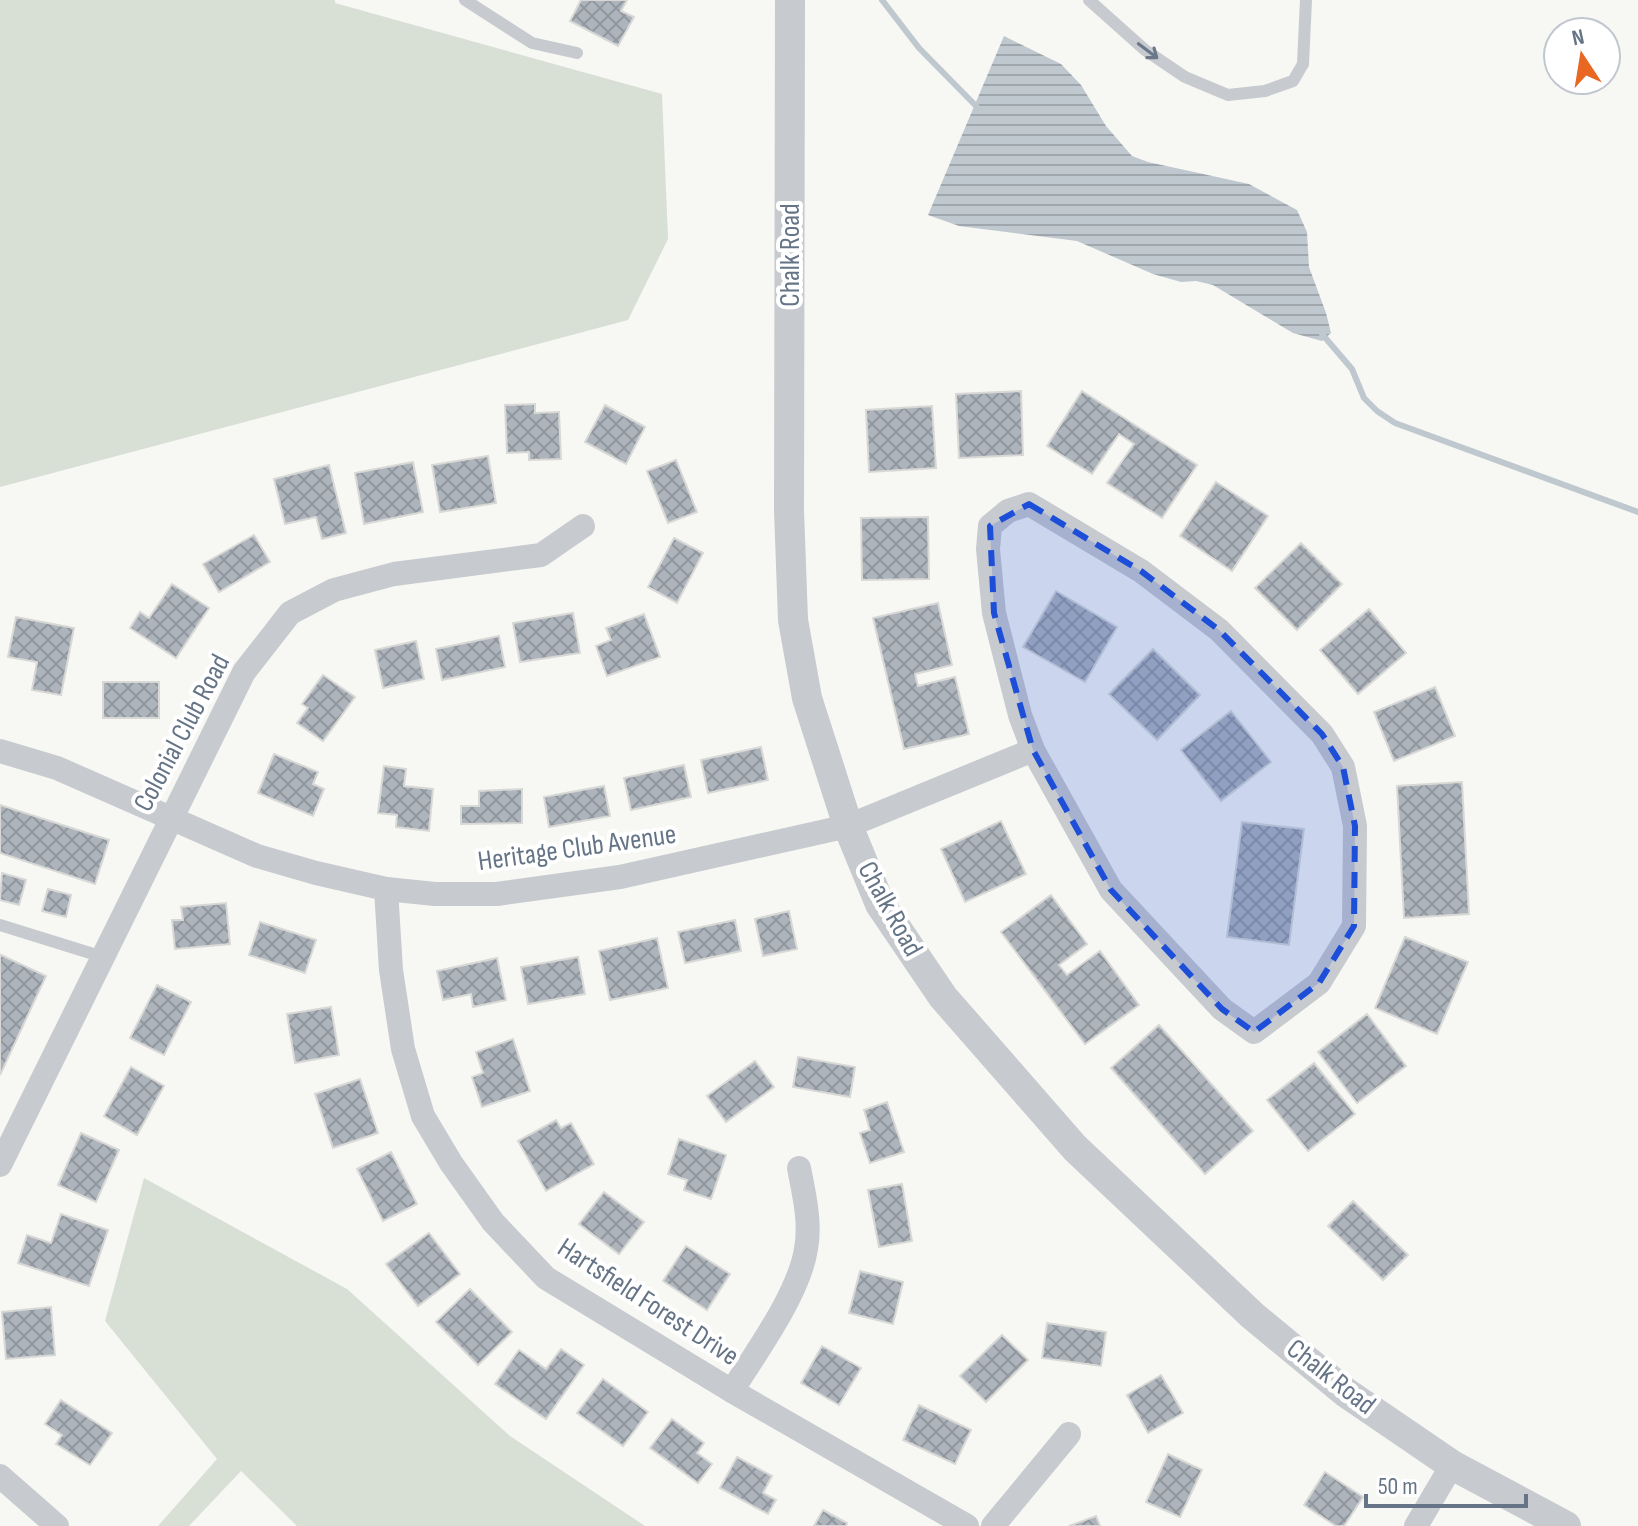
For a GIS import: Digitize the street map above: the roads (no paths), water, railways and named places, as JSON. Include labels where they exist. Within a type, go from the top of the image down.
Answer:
[{"type":"street","name":"Chalk Road","points":[[790,0],[789,510],[793,620],[807,698],[848,826],[880,904],[943,997],[1075,1148],[1253,1316],[1345,1392],[1452,1465],[1557,1523]]},
{"type":"street","points":[[1029,504],[1141,571],[1219,630],[1322,734],[1343,767],[1355,826],[1354,926],[1319,983],[1254,1032],[1222,1009],[1111,890],[1033,750],[1020,715],[994,613],[988,549],[990,526],[1008,511],[1029,504]]},
{"type":"street","name":"Colonial Club Road","points":[[0,1165],[244,672],[290,613],[334,590],[394,574],[541,555],[583,526]]},
{"type":"street","name":"Heritage Club Avenue","points":[[0,751],[57,768],[257,856],[316,873],[386,889],[435,894],[497,894],[620,877],[848,826],[1033,750]]},
{"type":"street","name":"Hartsfield Forest Drive","points":[[386,889],[391,970],[403,1049],[423,1116],[451,1163],[493,1222],[546,1278],[732,1391],[967,1526]]},
{"type":"street","points":[[732,1391],[797,1279],[804,1258],[807,1247],[806,1202],[799,1168]]},
{"type":"street","points":[[993,1526],[1069,1434]]},
{"type":"street","points":[[1416,1526],[1452,1465]]},
{"type":"street","points":[[0,1476],[57,1526]]},
{"type":"lane","points":[[465,0],[532,43],[577,53]]},
{"type":"lane","points":[[1089,0],[1145,50],[1185,77],[1228,95],[1265,91],[1293,81],[1303,64],[1306,0]]},
{"type":"lane","points":[[0,925],[103,957]]},
{"type":"waterway","points":[[882,0],[919,48],[978,108]]},
{"type":"waterway","points":[[1322,334],[1352,369],[1364,398],[1395,423],[1638,512]]}]
